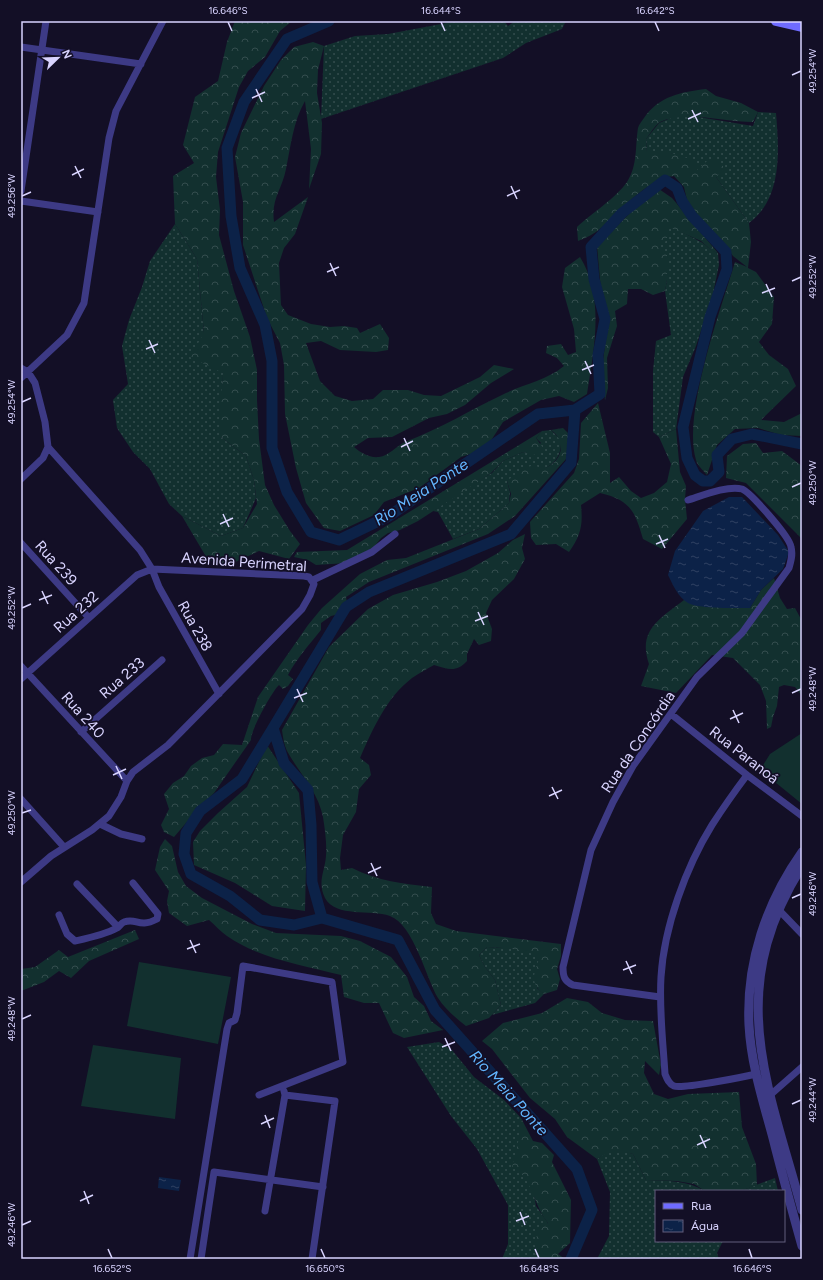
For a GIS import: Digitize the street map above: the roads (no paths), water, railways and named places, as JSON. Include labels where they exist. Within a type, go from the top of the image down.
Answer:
[{"type":"main road","points":[[776,21],[802,27]]},
{"type":"street","points":[[21,191],[46,21]]},
{"type":"street","points":[[21,378],[67,335],[84,303],[109,138],[116,112],[163,21]]},
{"type":"street","points":[[21,47],[141,64]]},
{"type":"street","points":[[21,201],[98,212]]},
{"type":"street","points":[[21,368],[28,372],[35,383],[45,422],[48,447],[43,458],[21,479]]},
{"type":"street","points":[[48,447],[140,550],[152,569]]},
{"type":"street","name":"Rua da Concórdia","points":[[660,997],[573,985],[567,982],[563,976],[563,967],[591,850],[606,814],[633,766],[697,677],[742,633],[789,568],[792,557],[792,546],[783,531],[750,495],[742,489],[730,488],[688,500]]},
{"type":"street","points":[[313,580],[372,552],[395,534]]},
{"type":"street","name":"Rua 239","points":[[21,543],[89,618]]},
{"type":"street","name":"Avenida Perimetral","points":[[21,882],[64,847],[100,824],[109,816],[121,797],[127,781],[133,772],[168,745],[302,609],[314,584],[313,580],[304,576],[152,569]]},
{"type":"street","name":"Rua 232","points":[[21,679],[137,575],[152,569]]},
{"type":"street","name":"Rua 238","points":[[152,569],[159,587],[219,694]]},
{"type":"street","name":"Rua 233","points":[[81,732],[162,660]]},
{"type":"street","name":"Rua 240","points":[[21,666],[127,781]]},
{"type":"street","name":"Rua Paranoá","points":[[671,714],[747,775],[802,816]]},
{"type":"street","points":[[747,775],[712,826],[685,879],[670,926],[661,975],[660,997],[665,1074],[668,1082],[675,1087],[756,1074]]},
{"type":"street","points":[[21,798],[64,847]]},
{"type":"street","points":[[100,824],[121,834],[142,839]]},
{"type":"street","points":[[766,1097],[760,1050],[757,1002],[764,952],[779,888],[802,852]]},
{"type":"street","points":[[802,866],[775,906],[757,948],[749,1002],[749,1026],[756,1074],[766,1097],[799,1211],[802,1246]]},
{"type":"street","points":[[59,915],[67,934],[75,941],[94,937],[118,927],[121,923],[129,921],[148,924],[159,917],[133,883]]},
{"type":"street","points":[[77,884],[118,927]]},
{"type":"street","points":[[775,906],[802,934]]},
{"type":"street","points":[[190,1259],[227,1029],[229,1023],[235,1020],[237,1013],[243,966],[332,982],[343,1062],[259,1095]]},
{"type":"street","points":[[766,1097],[802,1067]]},
{"type":"street","points":[[265,1212],[285,1095],[282,1085]]},
{"type":"street","points":[[285,1095],[335,1101],[312,1259]]},
{"type":"street","points":[[201,1259],[214,1172],[323,1187]]},
{"type":"water","points":[[729,497],[742,497],[778,535],[789,552],[783,569],[761,590],[750,608],[718,608],[693,605],[681,598],[668,575],[675,551],[703,511]]},
{"type":"water","points":[[159,1177],[181,1180],[179,1191],[158,1188]]},
{"type":"waterway","name":"Rio Meia Ponte","points":[[329,21],[287,39],[244,102],[227,148],[231,216],[240,268],[265,325],[272,361],[272,448],[287,492],[311,532],[339,540],[389,516],[538,414],[575,410],[600,394],[598,355],[605,319],[594,279],[591,247],[622,213],[665,180],[677,188],[682,201],[692,216],[726,252],[727,269],[710,317],[683,427],[687,458],[695,475],[703,481],[710,481],[719,472],[717,455],[732,439],[752,434],[802,444]]},
{"type":"waterway","name":"Rio Meia Ponte","points":[[571,1259],[592,1210],[577,1169],[435,1010],[398,940],[322,918],[312,882],[311,825],[308,790],[284,763],[273,728],[346,607],[369,592],[511,534],[571,463],[575,410]]},
{"type":"waterway","name":"Rio Meia Ponte","points":[[273,728],[242,779],[200,811],[186,833],[184,854],[191,874],[230,896],[260,920],[294,925],[322,918]]}]
